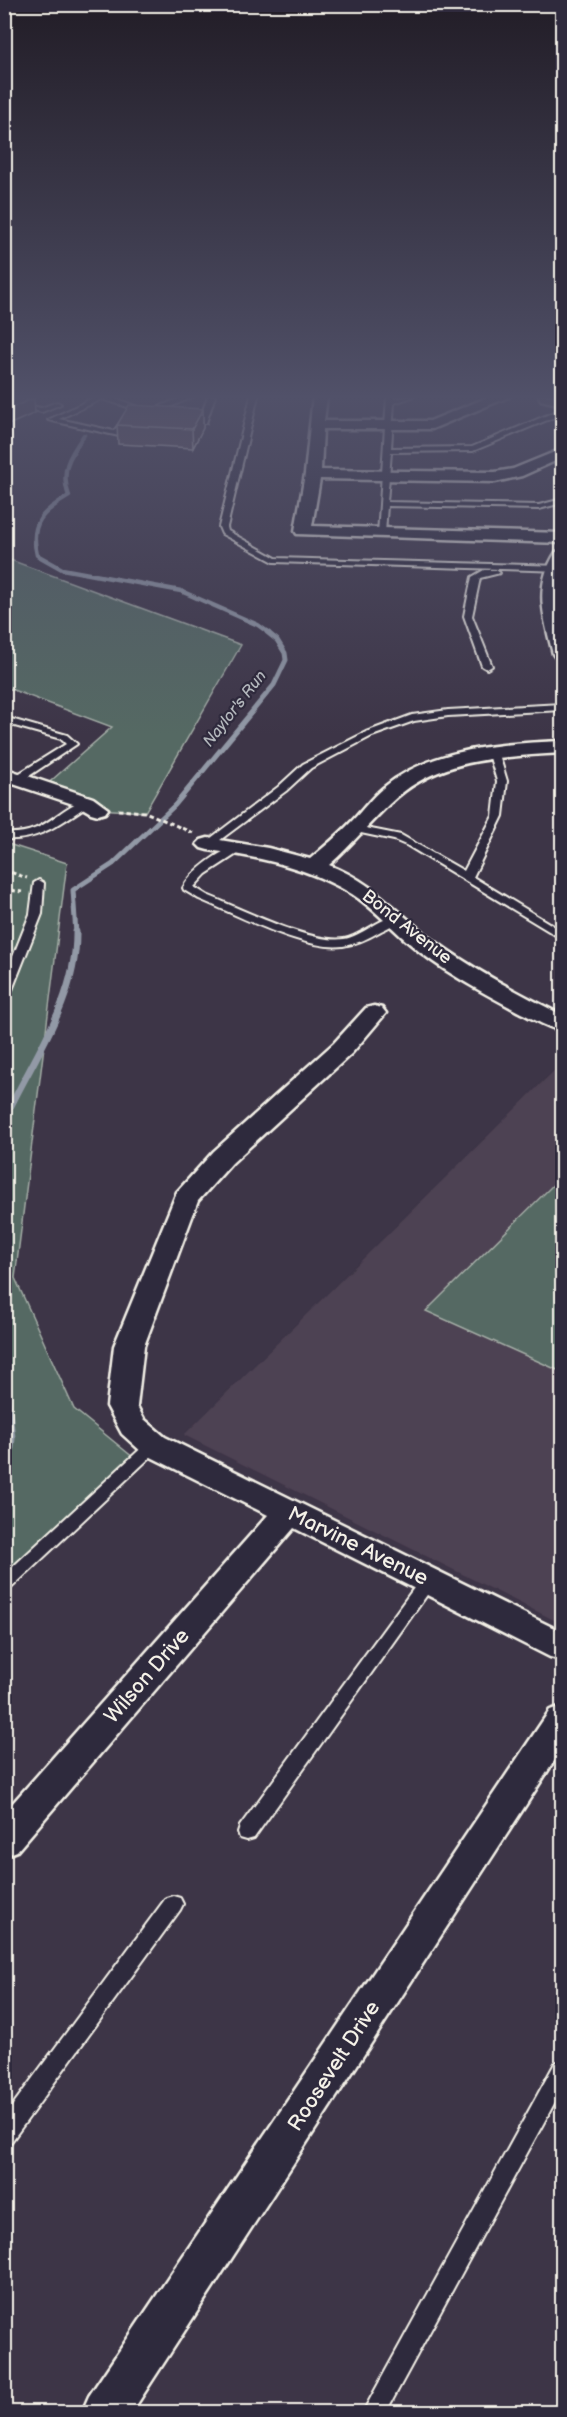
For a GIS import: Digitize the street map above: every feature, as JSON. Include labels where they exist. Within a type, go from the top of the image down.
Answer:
[{"type":"street","points":[[307,509],[303,531],[562,538]]},
{"type":"street","points":[[558,567],[550,604],[562,647]]},
{"type":"street","points":[[314,867],[356,829],[380,801],[412,777],[455,760],[493,752],[562,747]]},
{"type":"street","points":[[12,776],[92,805]]},
{"type":"street","name":"Bond Avenue","points":[[208,844],[293,859],[363,891],[445,958],[505,994],[562,1024]]},
{"type":"street","name":"Marvine Avenue","points":[[375,1013],[343,1048],[223,1157],[186,1198],[129,1346],[122,1406],[133,1426],[154,1445],[562,1647]]},
{"type":"street","name":"Wilson Drive","points":[[4,1840],[289,1512]]},
{"type":"street","name":"Roosevelt Drive","points":[[105,2412],[562,1720]]},
{"type":"lane","points":[[227,509],[223,527],[225,532],[274,560],[558,567]]},
{"type":"lane","points":[[381,533],[383,509]]},
{"type":"lane","points":[[487,666],[468,616],[476,577],[484,573],[558,567]]},
{"type":"lane","points":[[208,844],[282,789],[307,766],[369,734],[412,718],[448,713],[562,707]]},
{"type":"lane","points":[[4,720],[64,737],[72,744],[12,776]]},
{"type":"lane","points":[[467,877],[498,816],[502,781],[493,752]]},
{"type":"lane","points":[[4,836],[23,838],[35,835],[92,805]]},
{"type":"lane","points":[[356,829],[397,837],[562,936]]},
{"type":"lane","points":[[239,848],[189,882],[188,888],[203,897],[320,943],[333,945],[354,941],[395,919]]},
{"type":"lane","points":[[4,995],[36,914],[39,883]]},
{"type":"lane","points":[[4,1585],[154,1445]]},
{"type":"lane","points":[[247,1832],[428,1581]]},
{"type":"lane","points":[[4,2135],[173,1904]]},
{"type":"lane","points":[[374,2412],[562,2070]]},
{"type":"path","points":[[144,812],[185,828]]},
{"type":"path","points":[[4,870],[39,883]]},
{"type":"shaded area","points":[[562,1063],[562,1624],[184,1435]]},
{"type":"green space","points":[[5,558],[241,645],[145,812],[98,809],[44,787],[112,727],[5,687]]},
{"type":"green space","points":[[5,843],[67,863],[15,1278],[74,1409],[134,1458],[5,1582]]},
{"type":"green space","points":[[562,1176],[562,1372],[426,1311]]},
{"type":"waterway","name":"Naylor's Run","points":[[50,509],[40,519],[37,526],[35,534],[37,555],[62,569],[181,591],[258,625],[269,633]]},
{"type":"waterway","name":"Naylor's Run","points":[[76,933],[73,890],[113,864],[175,805],[274,685],[286,660],[285,653],[277,640],[267,632]]},
{"type":"waterway","name":"Naylor's Run","points":[[4,1120],[61,1006],[69,982],[76,933]]},
{"type":"waterway","name":"Naylor's Run","points":[[4,1376],[11,1438],[4,1500]]}]
